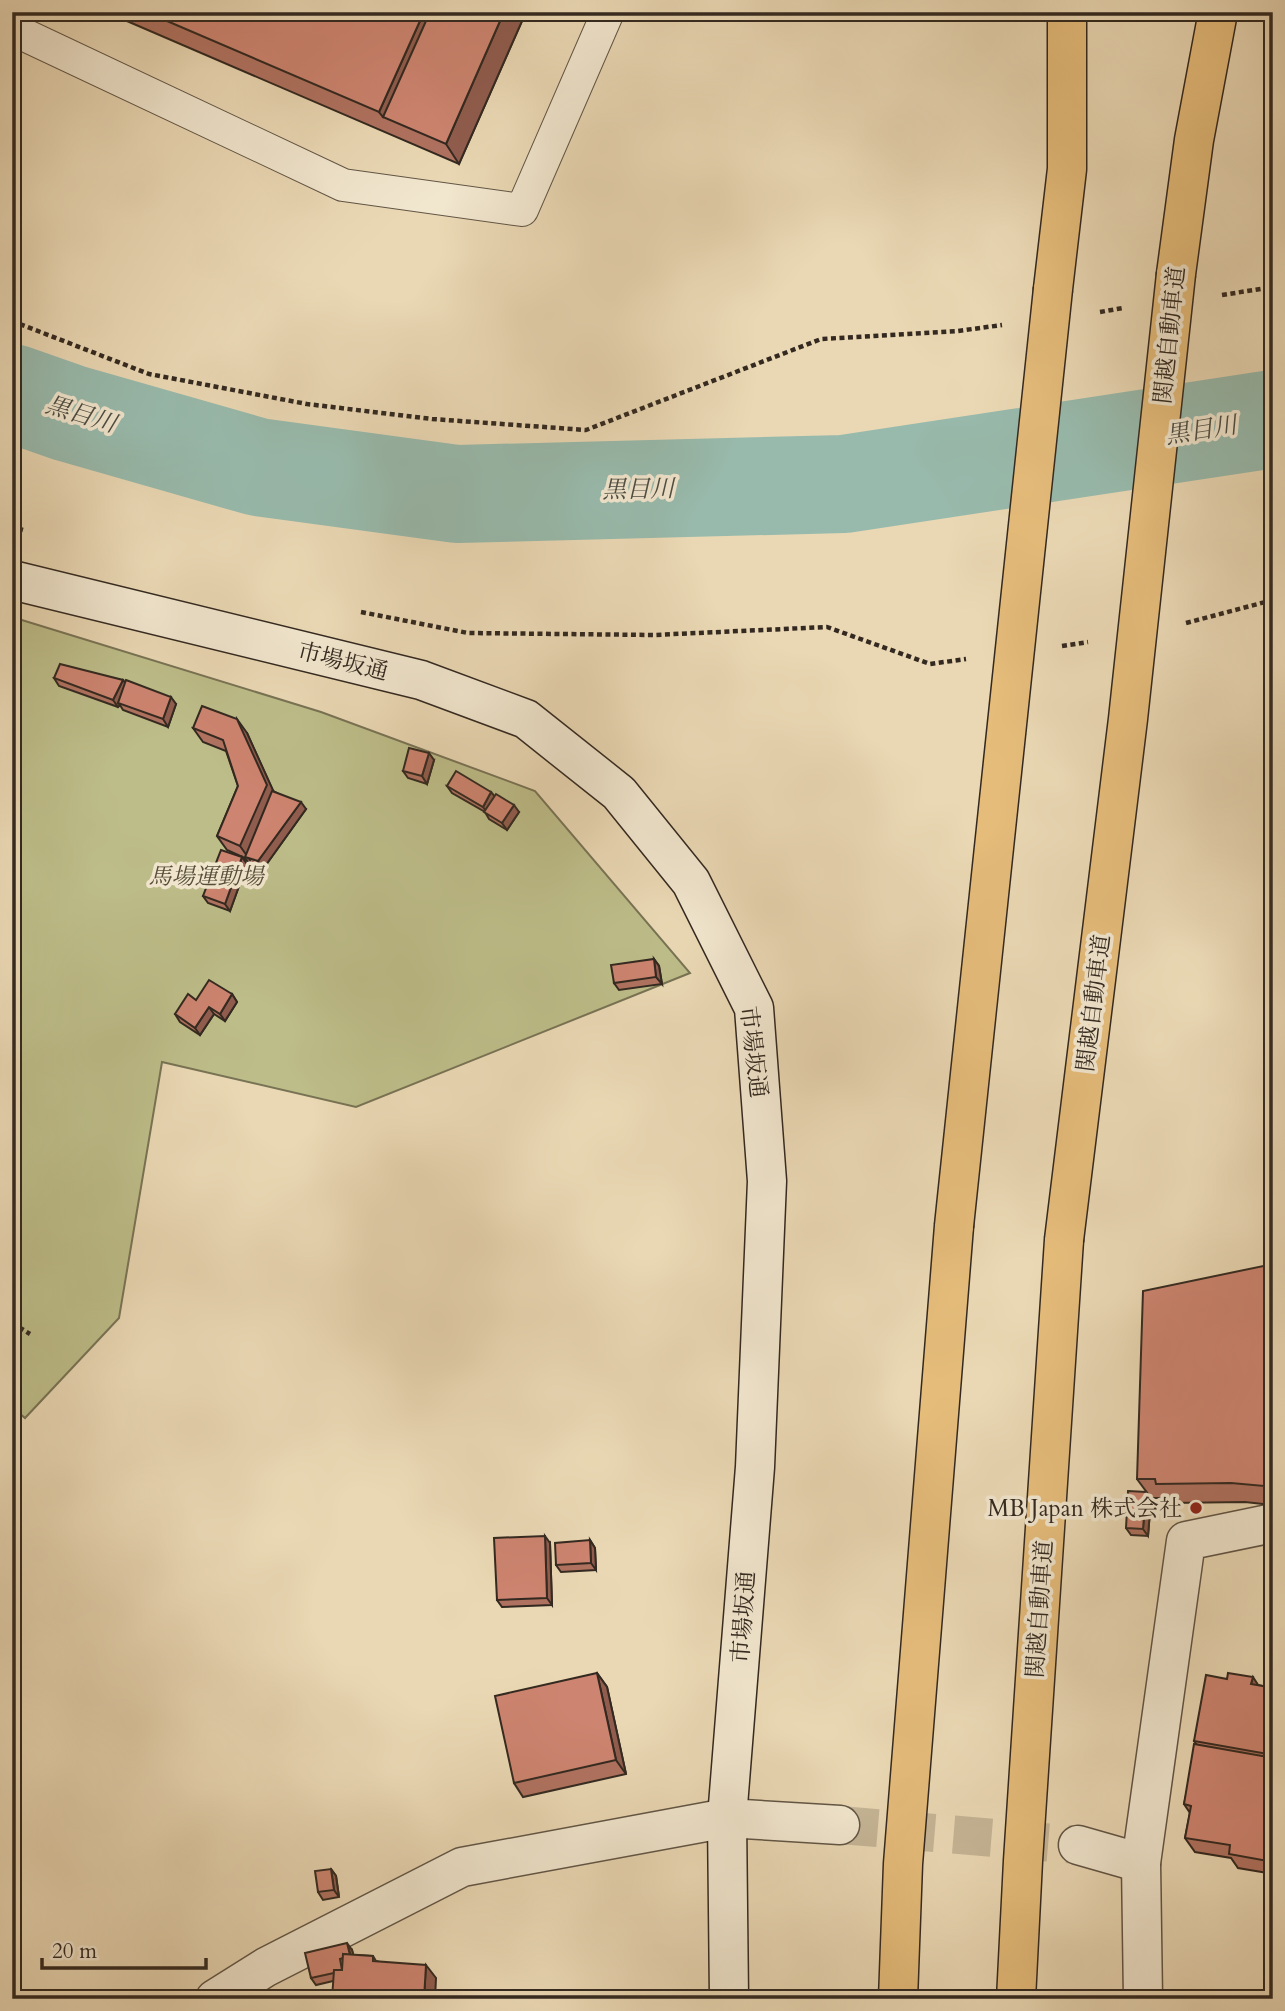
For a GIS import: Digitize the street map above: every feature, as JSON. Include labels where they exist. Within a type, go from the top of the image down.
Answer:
[{"type":"highway","points":[[898,1999],[903,1864],[954,1226],[1067,169],[1067,12]]},
{"type":"highway","name":"関越自動車道","points":[[1016,1999],[1023,1847],[1064,1240],[1126,732],[1176,274],[1194,140],[1218,12]]},
{"type":"street","name":"市場坂通","points":[[12,580],[421,680],[526,719],[619,793],[691,882],[754,1008],[767,1181],[755,1467],[727,1818],[729,1999]]},
{"type":"street","points":[[1143,1999],[1141,1863],[1186,1541],[1273,1523]]},
{"type":"street","points":[[215,1999],[266,1967],[462,1867],[727,1818],[840,1825]]},
{"type":"street","points":[[1078,1844],[1141,1863]]},
{"type":"lane","points":[[12,29],[343,185],[522,210],[608,12]]},
{"type":"path","points":[[12,321],[149,374],[189,382],[307,404],[432,419],[586,430],[821,338]]},
{"type":"path","points":[[12,527],[34,534]]},
{"type":"path","points":[[1178,625],[1273,600]]},
{"type":"path","points":[[360,612],[468,633],[654,635],[827,627],[930,664],[969,659]]},
{"type":"path","points":[[1058,647],[1098,640]]},
{"type":"path","points":[[12,1324],[30,1334]]},
{"type":"green space","name":"馬場運動場","points":[[12,617],[321,712],[535,791],[690,973],[356,1107],[162,1062],[119,1318],[25,1418],[12,1407]]},
{"type":"building","points":[[146,12],[424,12],[379,112]]},
{"type":"building","points":[[430,12],[504,12],[446,144],[383,117]]},
{"type":"building","points":[[60,664],[123,680],[113,700],[54,678]]},
{"type":"building","points":[[126,680],[171,697],[163,719],[118,703]]},
{"type":"building","points":[[202,706],[237,719],[267,785],[240,846],[217,836],[238,786],[223,740],[193,728]]},
{"type":"building","points":[[409,748],[429,753],[422,776],[403,771]]},
{"type":"building","points":[[456,771],[491,792],[483,807],[447,786]]},
{"type":"building","points":[[272,791],[301,802],[258,861],[245,857]]},
{"type":"building","points":[[496,794],[514,805],[502,823],[484,812]]},
{"type":"building","points":[[221,850],[242,857],[225,904],[203,896]]},
{"type":"building","points":[[654,959],[656,977],[614,983],[611,965]]},
{"type":"building","points":[[209,980],[232,994],[220,1014],[209,1007],[195,1028],[175,1014],[188,994],[196,1000]]},
{"type":"building","points":[[1273,1264],[1273,1454],[1266,1454],[1264,1486],[1231,1483],[1156,1484],[1155,1479],[1137,1479],[1143,1291]]},
{"type":"building","points":[[1128,1491],[1146,1492],[1143,1529],[1126,1528]]},
{"type":"building","points":[[545,1536],[547,1598],[497,1600],[494,1538]]},
{"type":"building","points":[[590,1540],[591,1563],[556,1565],[555,1543]]},
{"type":"building","points":[[597,1673],[616,1760],[514,1783],[495,1696]]},
{"type":"building","points":[[1228,1673],[1253,1677],[1251,1684],[1273,1688],[1273,1755],[1194,1741],[1206,1675],[1227,1679]]},
{"type":"building","points":[[1194,1744],[1273,1758],[1273,1862],[1229,1854],[1230,1845],[1185,1838],[1191,1806],[1184,1804]]},
{"type":"building","points":[[331,1869],[334,1890],[318,1892],[315,1871]]},
{"type":"building","points":[[347,1943],[350,1955],[343,1954],[340,1959],[342,1970],[311,1978],[305,1953]]},
{"type":"building","points":[[343,1954],[373,1956],[373,1961],[426,1965],[424,1999],[332,1999],[334,1970],[342,1970]]},
{"type":"waterway","name":"黒目川","points":[[12,393],[69,413],[258,467],[457,494],[844,484],[1273,419]]},
{"type":"tunnel","points":[[840,1825],[1078,1845]]},
{"type":"place","name":"MB Japan 株式会社","points":[[1196,1508]]}]
